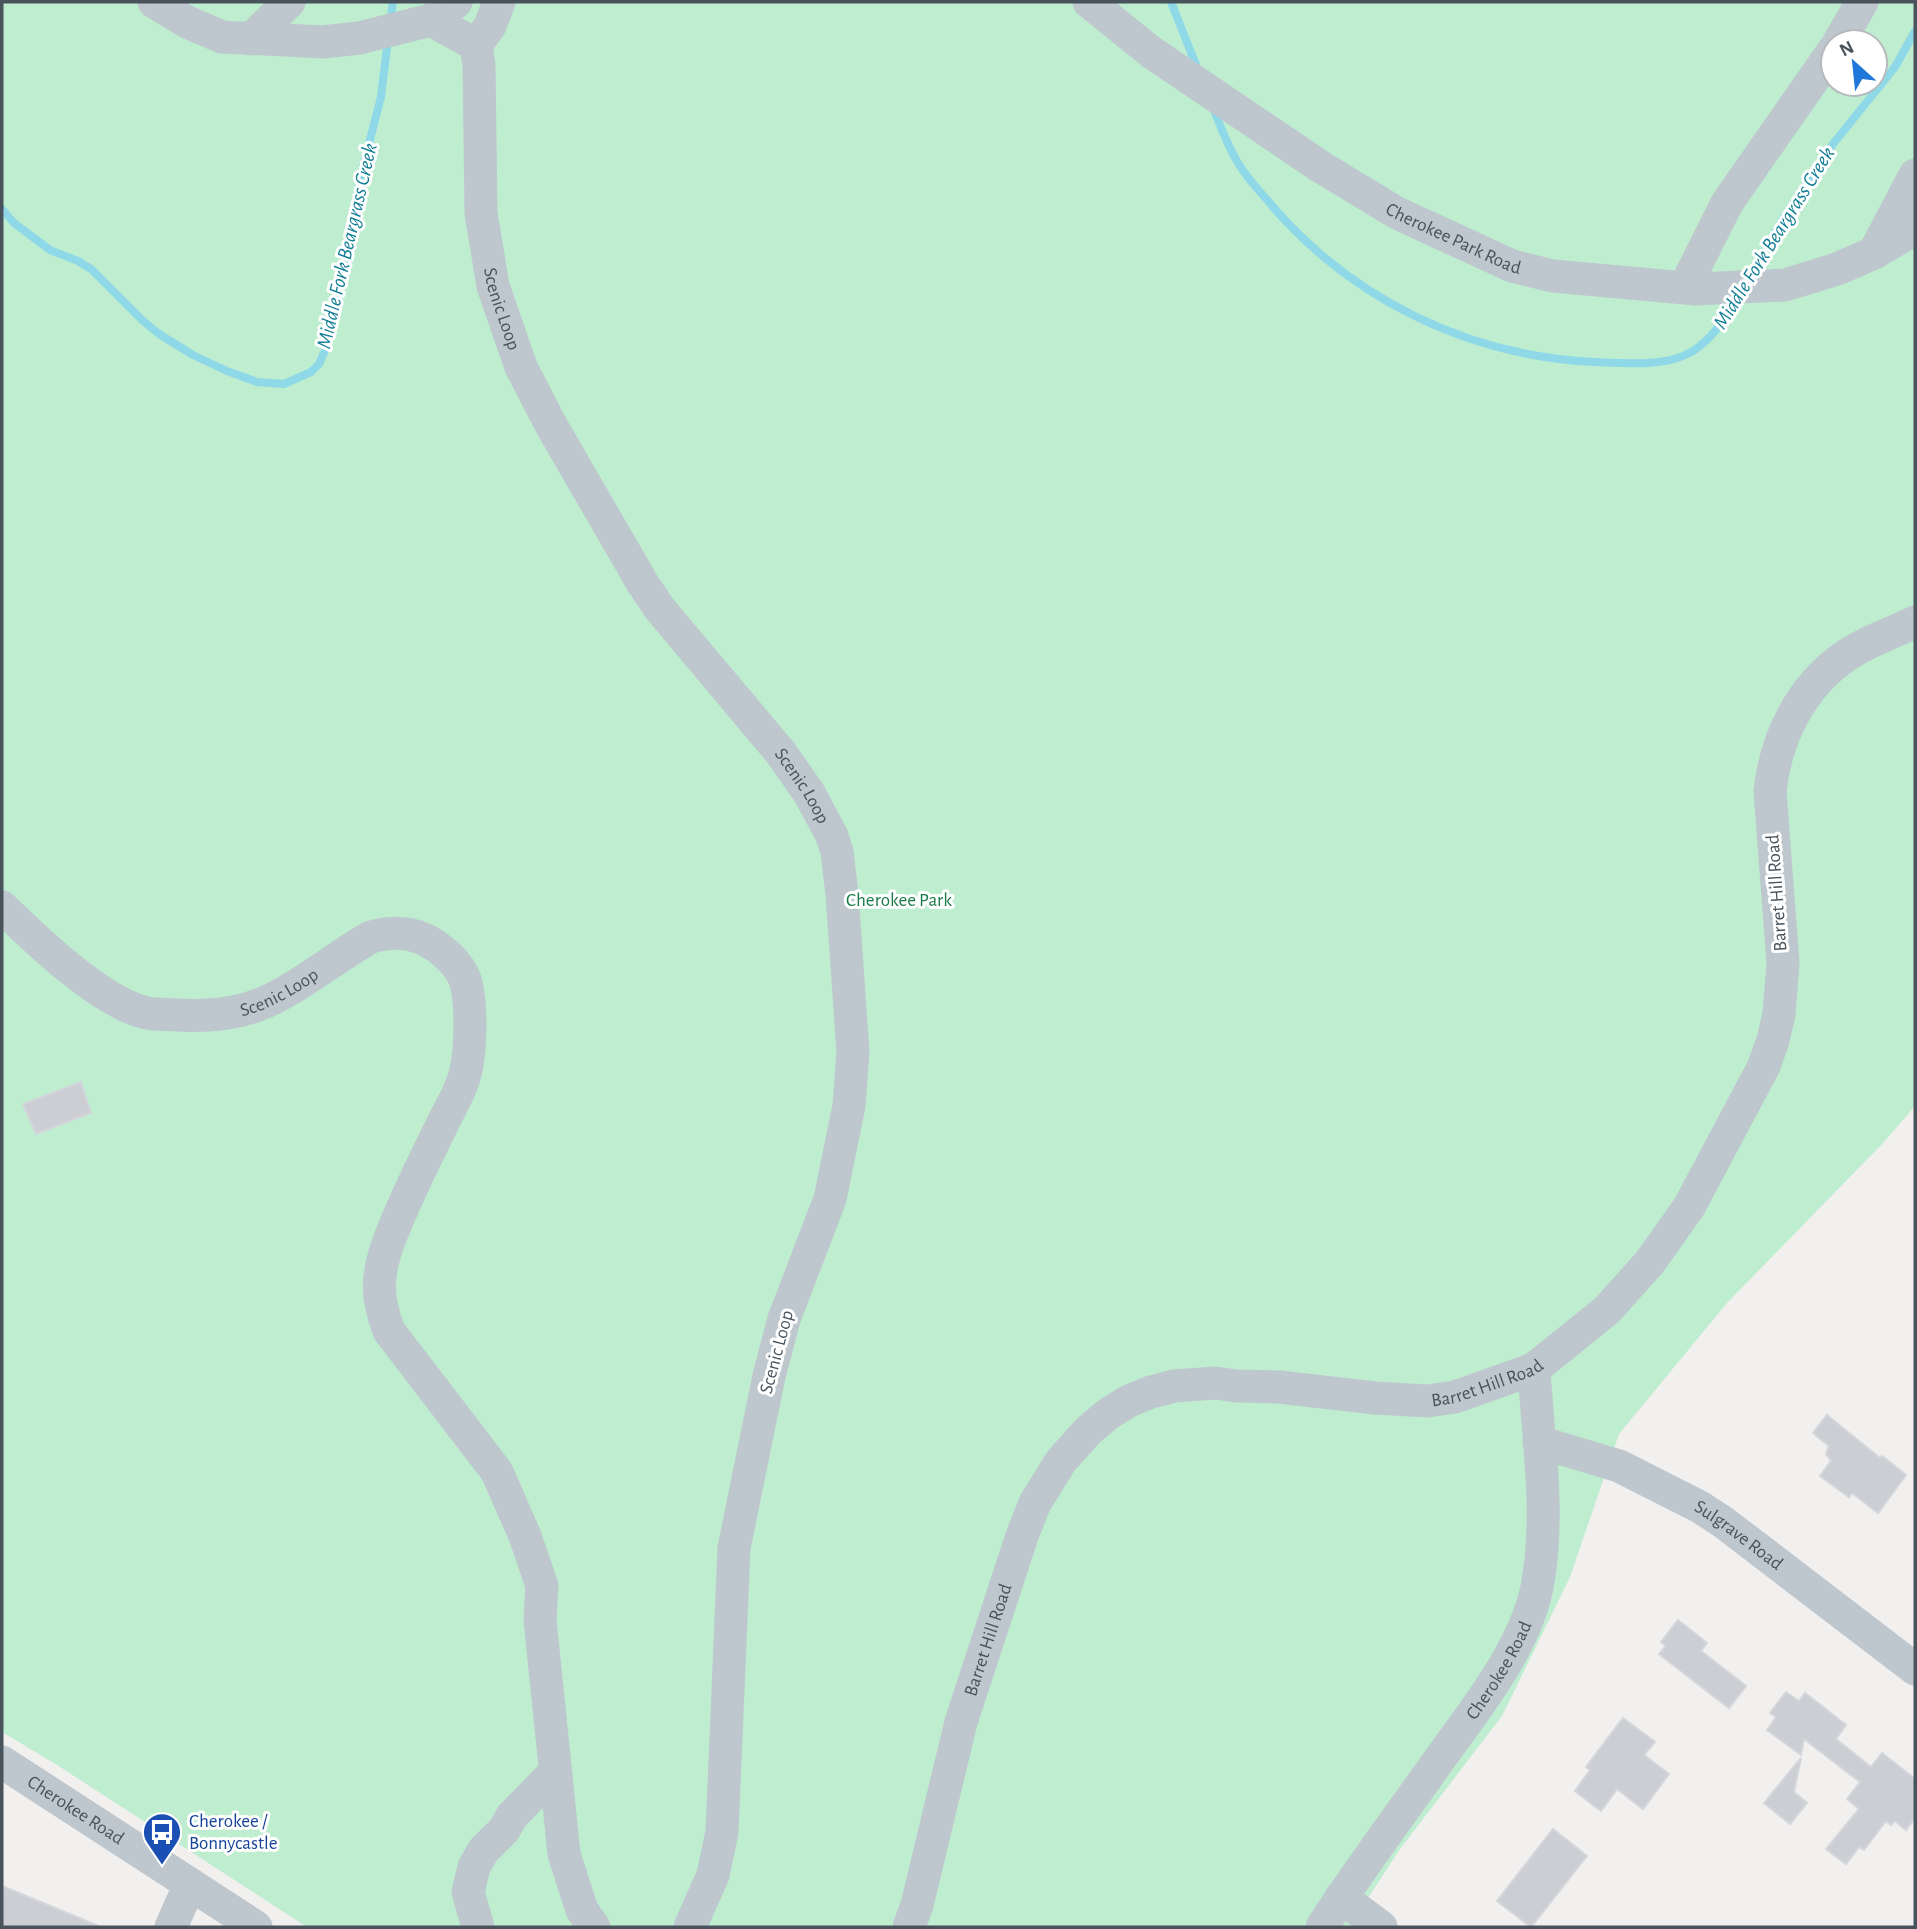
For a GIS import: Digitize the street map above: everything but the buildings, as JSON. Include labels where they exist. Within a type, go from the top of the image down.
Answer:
[{"type":"street","points":[[154,2],[187,22],[222,37],[323,42],[359,38],[443,11],[476,45],[490,26],[499,2]]},
{"type":"street","points":[[251,39],[289,2]]},
{"type":"street","name":"Cherokee Park Road","points":[[1089,2],[1152,52],[1321,167],[1397,213],[1512,266],[1553,276],[1690,288],[1785,285],[1818,277],[1874,253]]},
{"type":"street","points":[[1847,28],[1862,2]]},
{"type":"street","name":"Scenic Loop","points":[[476,45],[479,65],[481,213],[493,286],[521,367],[569,458],[643,584],[660,609],[781,753],[809,793],[832,836],[837,852],[842,894],[853,1052],[849,1106],[830,1199],[784,1319],[734,1548],[722,1832],[713,1875],[690,1927]]},
{"type":"street","points":[[1690,288],[1727,203],[1819,72]]},
{"type":"street","points":[[1874,253],[1915,175]]},
{"type":"street","points":[[1874,253],[1915,229]]},
{"type":"street","name":"Barret Hill Road","points":[[909,1927],[917,1905],[961,1722],[1022,1536],[1035,1503],[1054,1472],[1088,1431],[1129,1401],[1174,1386],[1216,1383],[1428,1401],[1455,1397],[1534,1369],[1607,1310],[1650,1262],[1689,1207],[1764,1066],[1779,1014],[1783,963],[1770,791],[1779,742],[1801,700],[1831,667],[1849,653],[1915,622]]},
{"type":"street","name":"Scenic Loop","points":[[2,907],[52,955],[128,1007],[147,1013],[200,1017],[248,1008],[289,990],[371,937],[386,933],[402,932],[430,942],[452,959],[461,971],[466,983],[468,1004],[469,1048],[464,1078],[382,1260],[379,1295],[381,1311],[389,1331],[497,1472],[525,1536],[542,1586],[540,1620],[563,1846],[582,1910],[594,1927]]},
{"type":"street","name":"Cherokee Road","points":[[1322,1927],[1478,1706],[1512,1651],[1523,1627],[1538,1584],[1544,1524],[1534,1369]]},
{"type":"street","name":"Sulgrave Road","points":[[1539,1442],[1619,1466],[1700,1507],[1915,1669]]},
{"type":"street","name":"Cherokee Road","points":[[2,1762],[256,1927]]},
{"type":"street","points":[[478,1927],[470,1899],[469,1881],[474,1867],[483,1851],[504,1830],[512,1816],[555,1772]]},
{"type":"street","points":[[504,1830],[530,1829],[547,1835],[563,1846]]},
{"type":"street","points":[[170,1927],[191,1884]]},
{"type":"street","points":[[1341,1897],[1381,1927]]},
{"type":"green space","name":"Cherokee Park","points":[[2,2],[1915,2],[1915,1106],[1884,1142],[1727,1303],[1619,1434],[1570,1577],[1502,1716],[1400,1849],[1349,1927],[307,1927],[2,1732]]},
{"type":"waterway","name":"Middle Fork Beargrass Creek","points":[[390,23],[393,2]]},
{"type":"waterway","name":"Middle Fork Beargrass Creek","points":[[1171,2],[1198,70]]},
{"type":"waterway","name":"Middle Fork Beargrass Creek","points":[[1749,278],[1782,220],[1833,144],[1895,67],[1915,31]]},
{"type":"waterway","name":"Middle Fork Beargrass Creek","points":[[2,209],[14,223],[50,250],[91,269],[159,334],[193,355],[227,371],[257,382],[284,384],[311,372],[319,364],[328,344],[363,167],[381,97],[388,39]]},
{"type":"waterway","name":"Middle Fork Beargrass Creek","points":[[1213,108],[1228,145],[1244,171],[1273,207],[1305,240],[1340,270],[1378,296],[1418,318],[1460,335],[1503,348],[1548,357],[1621,363],[1663,361],[1696,349],[1710,337],[1739,295]]},
{"type":"place","name":"Cherokee / Bonnycastle","points":[[162,1866]]}]
